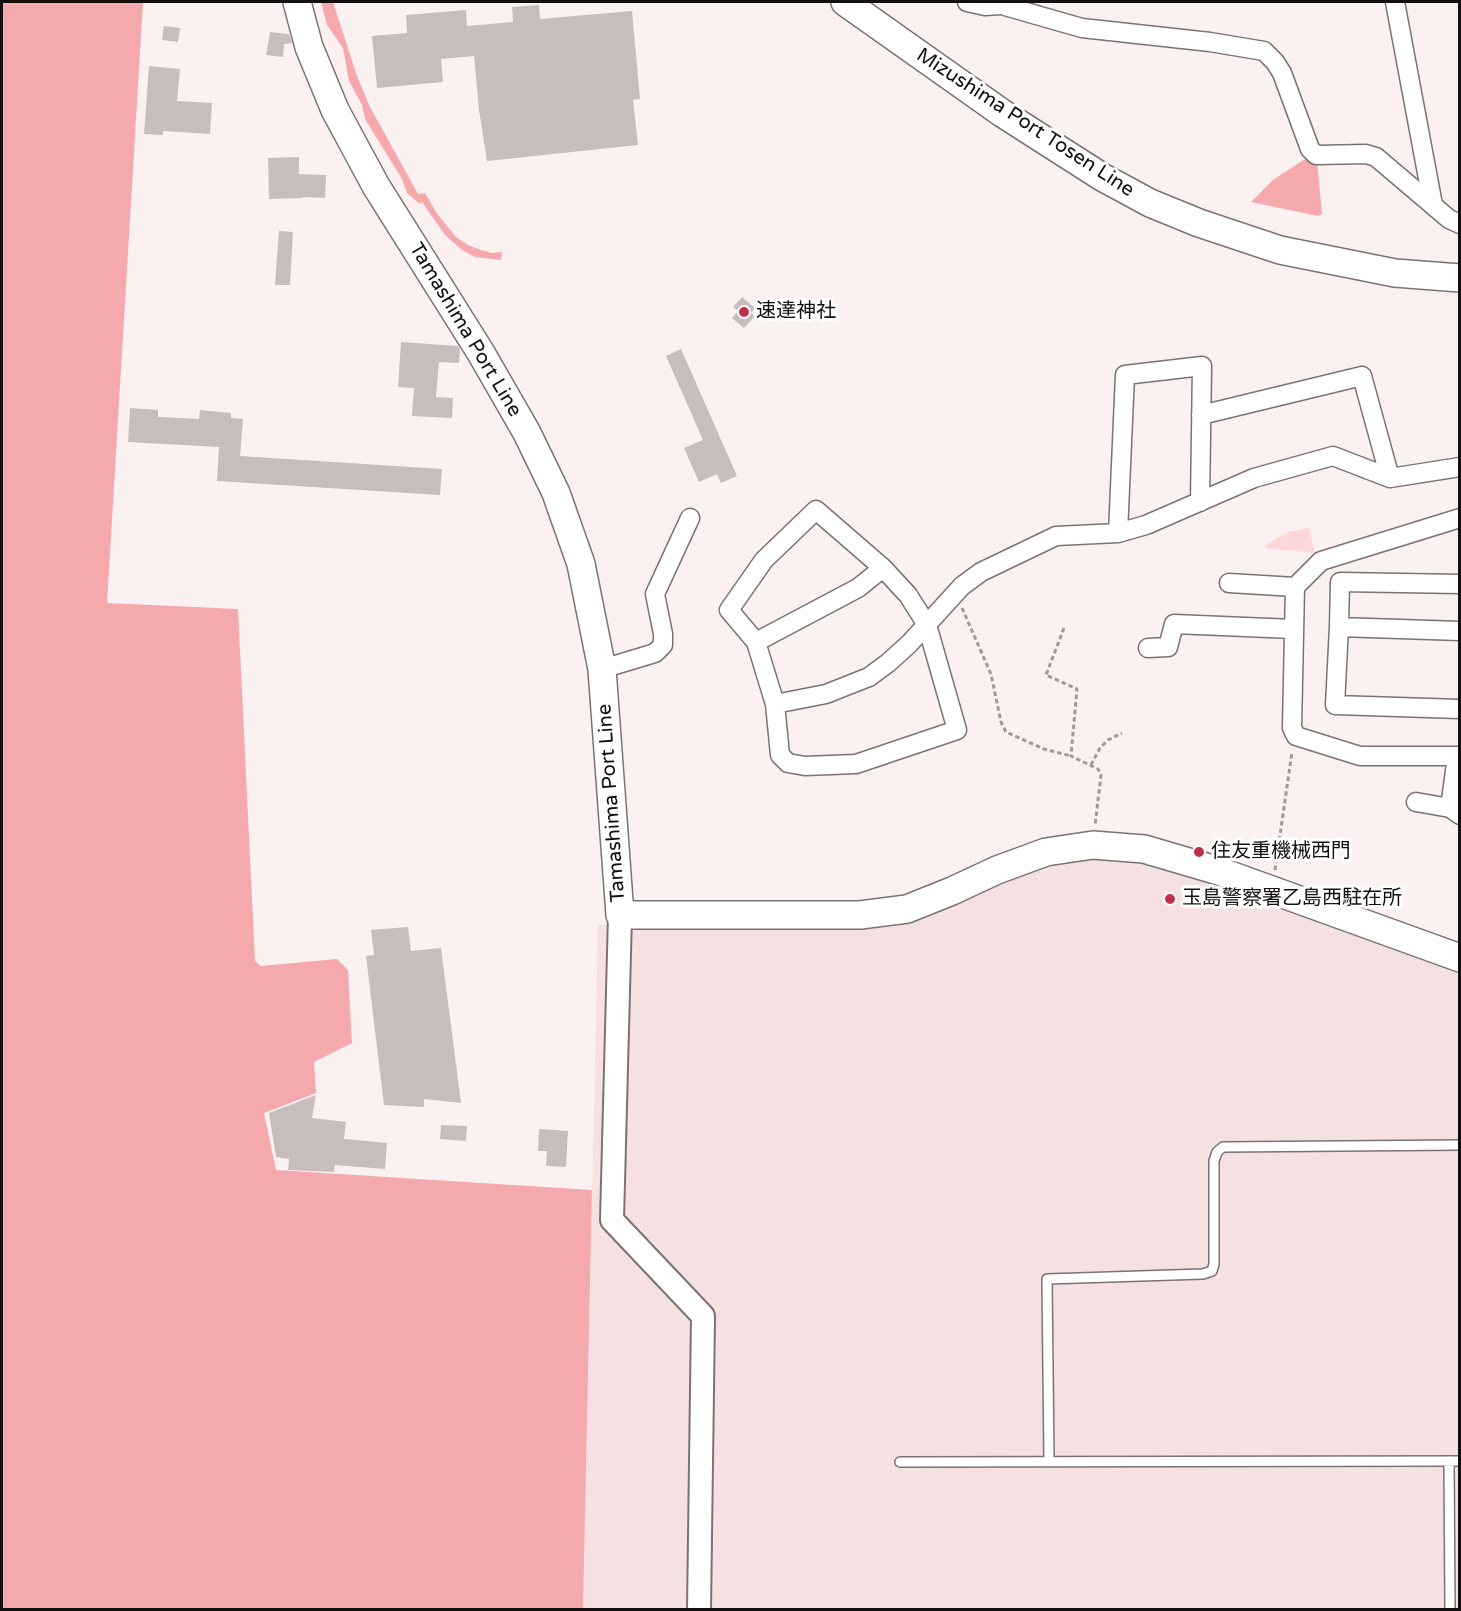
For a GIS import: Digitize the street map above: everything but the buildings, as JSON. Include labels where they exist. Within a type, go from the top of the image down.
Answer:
[{"type":"main road","name":"Tamashima Port Line","points":[[297,2],[309,46],[335,110],[376,186],[481,353],[527,433],[556,493],[581,564],[602,669],[620,915],[860,915],[907,909],[997,870],[1046,852],[1093,845],[1144,849],[1219,871],[1460,958]]},
{"type":"main road","name":"Mizushima Port Tosen Line","points":[[845,2],[1002,113],[1102,177],[1150,203],[1199,223],[1280,250],[1395,273],[1460,278]]},
{"type":"main road","points":[[1102,177],[1159,191],[1200,208],[1277,234],[1367,254],[1460,262]]},
{"type":"main road","points":[[1102,177],[1141,212],[1191,236],[1278,266],[1387,287],[1460,297]]},
{"type":"street","points":[[967,2],[985,6],[1005,6],[1029,2]]},
{"type":"street","points":[[1395,2],[1432,205]]},
{"type":"street","points":[[1005,6],[1082,28],[1210,42],[1264,51],[1282,73],[1310,149],[1316,155],[1366,154],[1376,157],[1449,219],[1460,224]]},
{"type":"street","points":[[1118,533],[1125,375],[1202,366],[1200,502]]},
{"type":"street","points":[[1201,415],[1362,376],[1390,478]]},
{"type":"street","points":[[775,704],[826,694],[869,677],[888,663],[957,592],[981,572],[1056,536],[1118,533],[1146,525],[1254,478],[1333,456],[1390,478],[1460,467]]},
{"type":"street","points":[[816,510],[883,568],[908,595],[927,625],[957,730],[856,764],[805,766],[788,763],[780,755],[775,704],[756,642],[729,610],[764,560],[816,510]]},
{"type":"street","points":[[602,669],[655,653],[663,645],[656,594],[690,518]]},
{"type":"street","points":[[1416,802],[1455,812],[1458,756],[1360,756],[1296,736],[1292,728],[1294,587],[1321,561],[1460,518]]},
{"type":"street","points":[[756,642],[858,588],[883,568]]},
{"type":"street","points":[[1460,584],[1340,582],[1335,705],[1460,709]]},
{"type":"street","points":[[1229,583],[1294,587]]},
{"type":"street","points":[[1148,648],[1168,646],[1174,624],[1293,629]]},
{"type":"street","points":[[1339,627],[1460,631]]},
{"type":"street","points":[[620,915],[612,1220],[703,1316],[699,1610]]},
{"type":"lane","points":[[1049,1461],[1047,1279],[1203,1274],[1212,1271],[1214,1264],[1214,1161],[1217,1152],[1223,1147],[1460,1145]]},
{"type":"lane","points":[[1449,1461],[1450,1610]]},
{"type":"lane","points":[[900,1462],[1460,1461]]},
{"type":"path","points":[[957,592],[970,630],[991,674],[1004,729],[1023,741],[1071,756],[1098,769],[1101,775],[1093,845]]},
{"type":"path","points":[[1064,628],[1046,675],[1077,689],[1071,756]]},
{"type":"path","points":[[1091,765],[1107,740],[1122,734]]},
{"type":"path","points":[[1273,890],[1296,736]]},
{"type":"shaded area","points":[[2,2],[143,2],[107,603],[238,609],[255,961],[261,966],[337,959],[348,970],[352,1043],[314,1062],[316,1093],[264,1113],[276,1170],[592,1190],[583,1609],[2,1609]]},
{"type":"shaded area","points":[[321,2],[333,2],[357,76],[370,107],[418,194],[425,193],[436,212],[456,237],[481,250],[492,253],[502,252],[501,260],[475,257],[462,250],[445,235],[422,202],[420,204],[407,193],[402,179],[365,119],[362,105],[349,81],[343,48],[327,25]]},
{"type":"shaded area","points":[[1305,159],[1317,161],[1322,214],[1318,216],[1251,202],[1273,180]]},
{"type":"shaded area","points":[[1309,528],[1315,553],[1264,548],[1288,532]]},
{"type":"shaded area","points":[[1143,857],[1459,967],[1459,1609],[583,1610],[598,925],[859,924],[1048,859]]},
{"type":"place","name":"速達神社","points":[[744,312]]},
{"type":"place","name":"住友重機械西門","points":[[1199,852]]},
{"type":"place","name":"玉島警察署乙島西駐在所","points":[[1170,899]]}]
